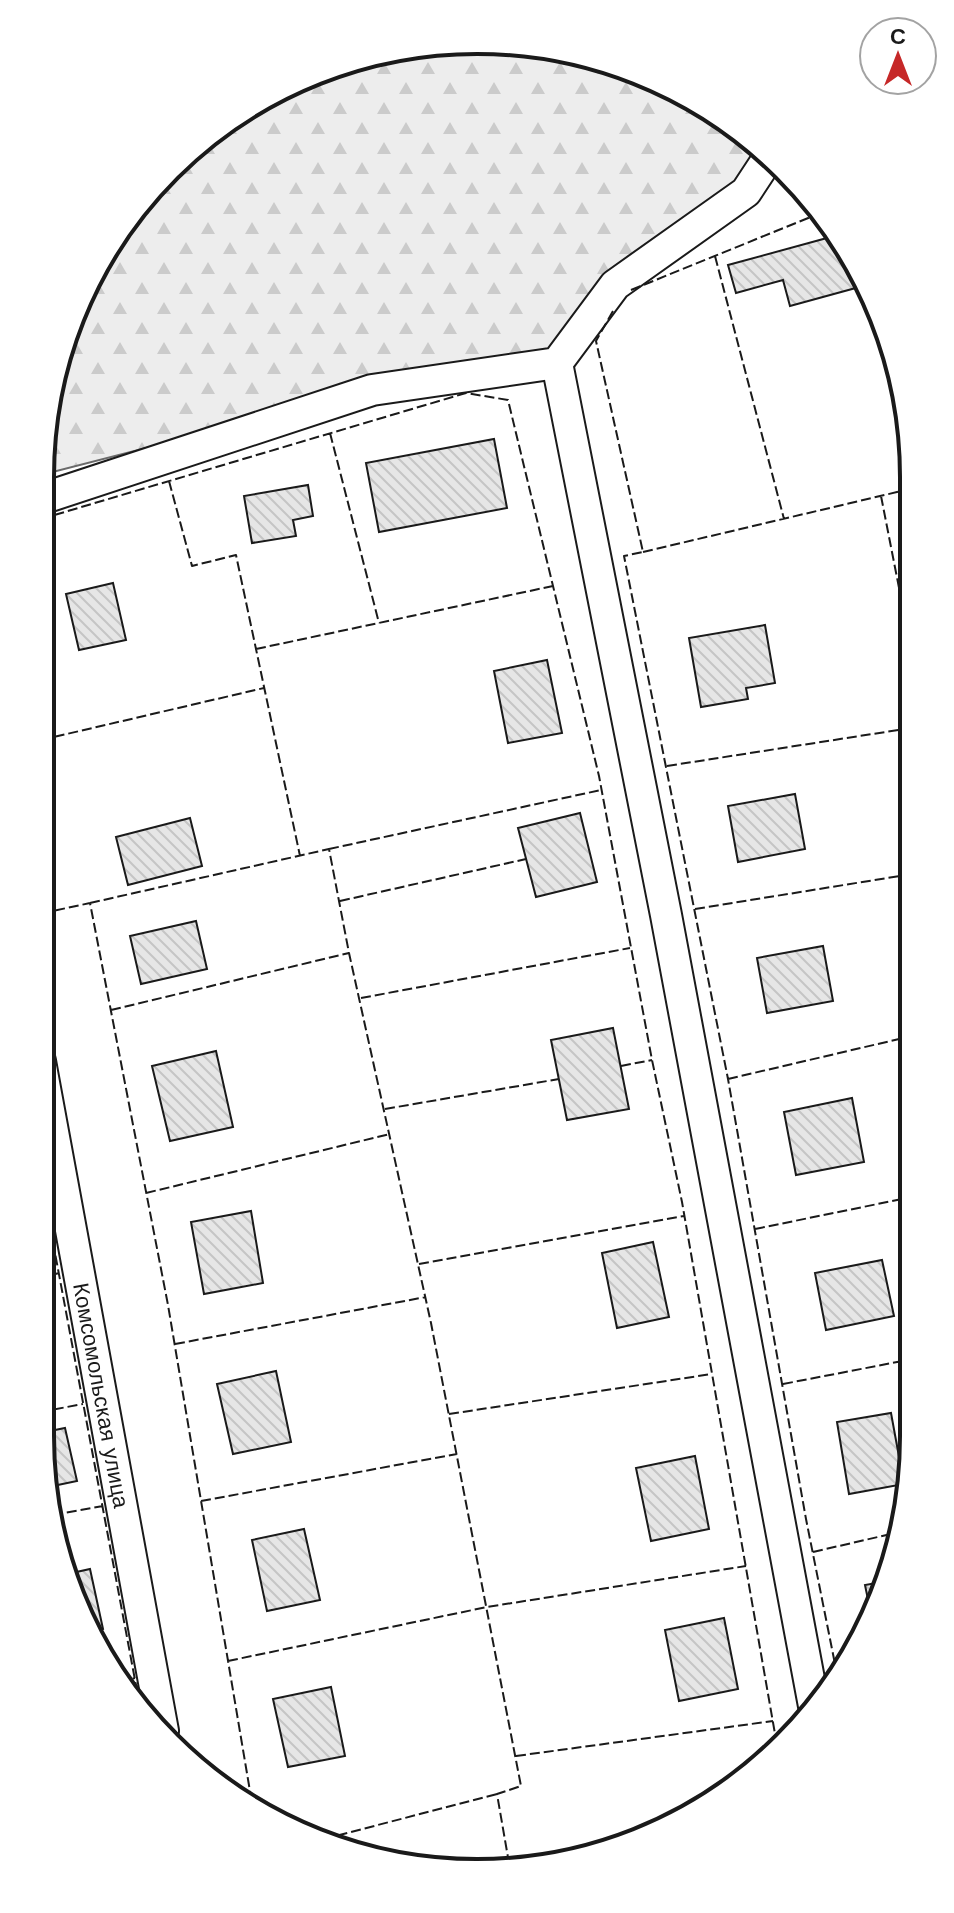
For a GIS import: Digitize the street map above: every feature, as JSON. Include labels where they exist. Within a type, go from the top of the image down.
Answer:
[{"type":"street","points":[[54,495],[372,390],[557,363],[615,285],[746,192],[763,166]]},
{"type":"street","points":[[557,363],[669,931],[812,1695]]},
{"type":"street","name":"Комсомольская улица","points":[[54,1137],[160,1716]]},
{"type":"green space","points":[[449,55],[505,55],[560,62],[613,76],[664,98],[712,125],[761,164],[615,285],[557,363],[372,390],[54,472],[62,394],[76,341],[98,290],[125,242],[159,198],[219,141],[266,111],[315,86],[368,68]]},
{"type":"building","points":[[826,238],[855,288],[790,306],[783,280],[736,293],[728,265]]},
{"type":"building","points":[[494,439],[507,508],[379,532],[366,463]]},
{"type":"building","points":[[308,485],[313,516],[293,520],[296,536],[252,543],[244,496]]},
{"type":"building","points":[[113,583],[126,640],[79,650],[66,594]]},
{"type":"building","points":[[765,625],[775,683],[746,688],[748,699],[701,707],[689,638]]},
{"type":"building","points":[[547,660],[562,733],[508,743],[494,671]]},
{"type":"building","points":[[795,794],[805,849],[738,862],[728,806]]},
{"type":"building","points":[[580,813],[597,882],[536,897],[518,828]]},
{"type":"building","points":[[190,818],[202,866],[128,885],[116,837]]},
{"type":"building","points":[[196,921],[207,969],[141,984],[130,936]]},
{"type":"building","points":[[823,946],[833,1001],[767,1013],[757,958]]},
{"type":"building","points":[[613,1028],[629,1109],[567,1120],[551,1040]]},
{"type":"building","points":[[216,1051],[233,1127],[170,1141],[152,1066]]},
{"type":"building","points":[[852,1098],[864,1162],[796,1175],[784,1112]]},
{"type":"building","points":[[251,1211],[263,1283],[204,1294],[191,1222]]},
{"type":"building","points":[[653,1242],[669,1317],[617,1328],[602,1253]]},
{"type":"building","points":[[882,1260],[894,1316],[826,1330],[815,1273]]},
{"type":"building","points":[[276,1371],[291,1442],[233,1454],[217,1384]]},
{"type":"building","points":[[891,1413],[899,1458],[897,1485],[849,1494],[837,1422]]},
{"type":"building","points":[[65,1428],[77,1481],[57,1485],[54,1430]]},
{"type":"building","points":[[695,1456],[709,1529],[651,1541],[636,1468]]},
{"type":"building","points":[[304,1529],[320,1600],[267,1611],[252,1540]]},
{"type":"building","points":[[90,1569],[103,1629],[86,1598],[76,1572]]},
{"type":"building","points":[[874,1583],[868,1598],[865,1585]]},
{"type":"building","points":[[724,1618],[738,1689],[679,1701],[665,1630]]},
{"type":"building","points":[[331,1687],[345,1756],[288,1767],[273,1699]]},
{"type":"fence","points":[[631,290],[811,217]]},
{"type":"fence","points":[[715,256],[784,519]]},
{"type":"fence","points":[[613,311],[596,341],[643,552],[624,556],[728,1079],[806,1519],[835,1662]]},
{"type":"fence","points":[[54,515],[466,393],[508,400],[599,776],[682,1202],[775,1736]]},
{"type":"fence","points":[[330,433],[379,623]]},
{"type":"fence","points":[[169,481],[192,566],[236,555],[300,856]]},
{"type":"fence","points":[[643,552],[900,491]]},
{"type":"fence","points":[[881,496],[900,593]]},
{"type":"fence","points":[[256,649],[553,586]]},
{"type":"fence","points":[[54,737],[264,688]]},
{"type":"fence","points":[[667,766],[900,730]]},
{"type":"fence","points":[[329,849],[601,790]]},
{"type":"fence","points":[[90,903],[329,849],[431,1323],[521,1786],[497,1794],[508,1858]]},
{"type":"fence","points":[[340,901],[526,859]]},
{"type":"fence","points":[[695,909],[900,876]]},
{"type":"fence","points":[[54,911],[90,903],[168,1305],[250,1793]]},
{"type":"fence","points":[[361,998],[630,948]]},
{"type":"fence","points":[[111,1010],[349,953]]},
{"type":"fence","points":[[728,1079],[900,1039]]},
{"type":"fence","points":[[621,1066],[652,1060]]},
{"type":"fence","points":[[385,1109],[559,1079]]},
{"type":"fence","points":[[146,1193],[390,1134]]},
{"type":"fence","points":[[755,1229],[900,1199]]},
{"type":"fence","points":[[419,1264],[684,1216]]},
{"type":"fence","points":[[54,1248],[136,1687]]},
{"type":"fence","points":[[54,1274],[59,1273]]},
{"type":"fence","points":[[175,1344],[426,1297]]},
{"type":"fence","points":[[783,1384],[900,1362]]},
{"type":"fence","points":[[449,1414],[712,1374]]},
{"type":"fence","points":[[54,1409],[83,1404]]},
{"type":"fence","points":[[201,1501],[457,1454]]},
{"type":"fence","points":[[61,1514],[103,1506]]},
{"type":"fence","points":[[813,1552],[888,1535]]},
{"type":"fence","points":[[228,1661],[487,1607],[746,1566]]},
{"type":"fence","points":[[130,1679],[135,1678]]},
{"type":"fence","points":[[516,1756],[773,1721]]},
{"type":"fence","points":[[337,1836],[497,1794]]}]
